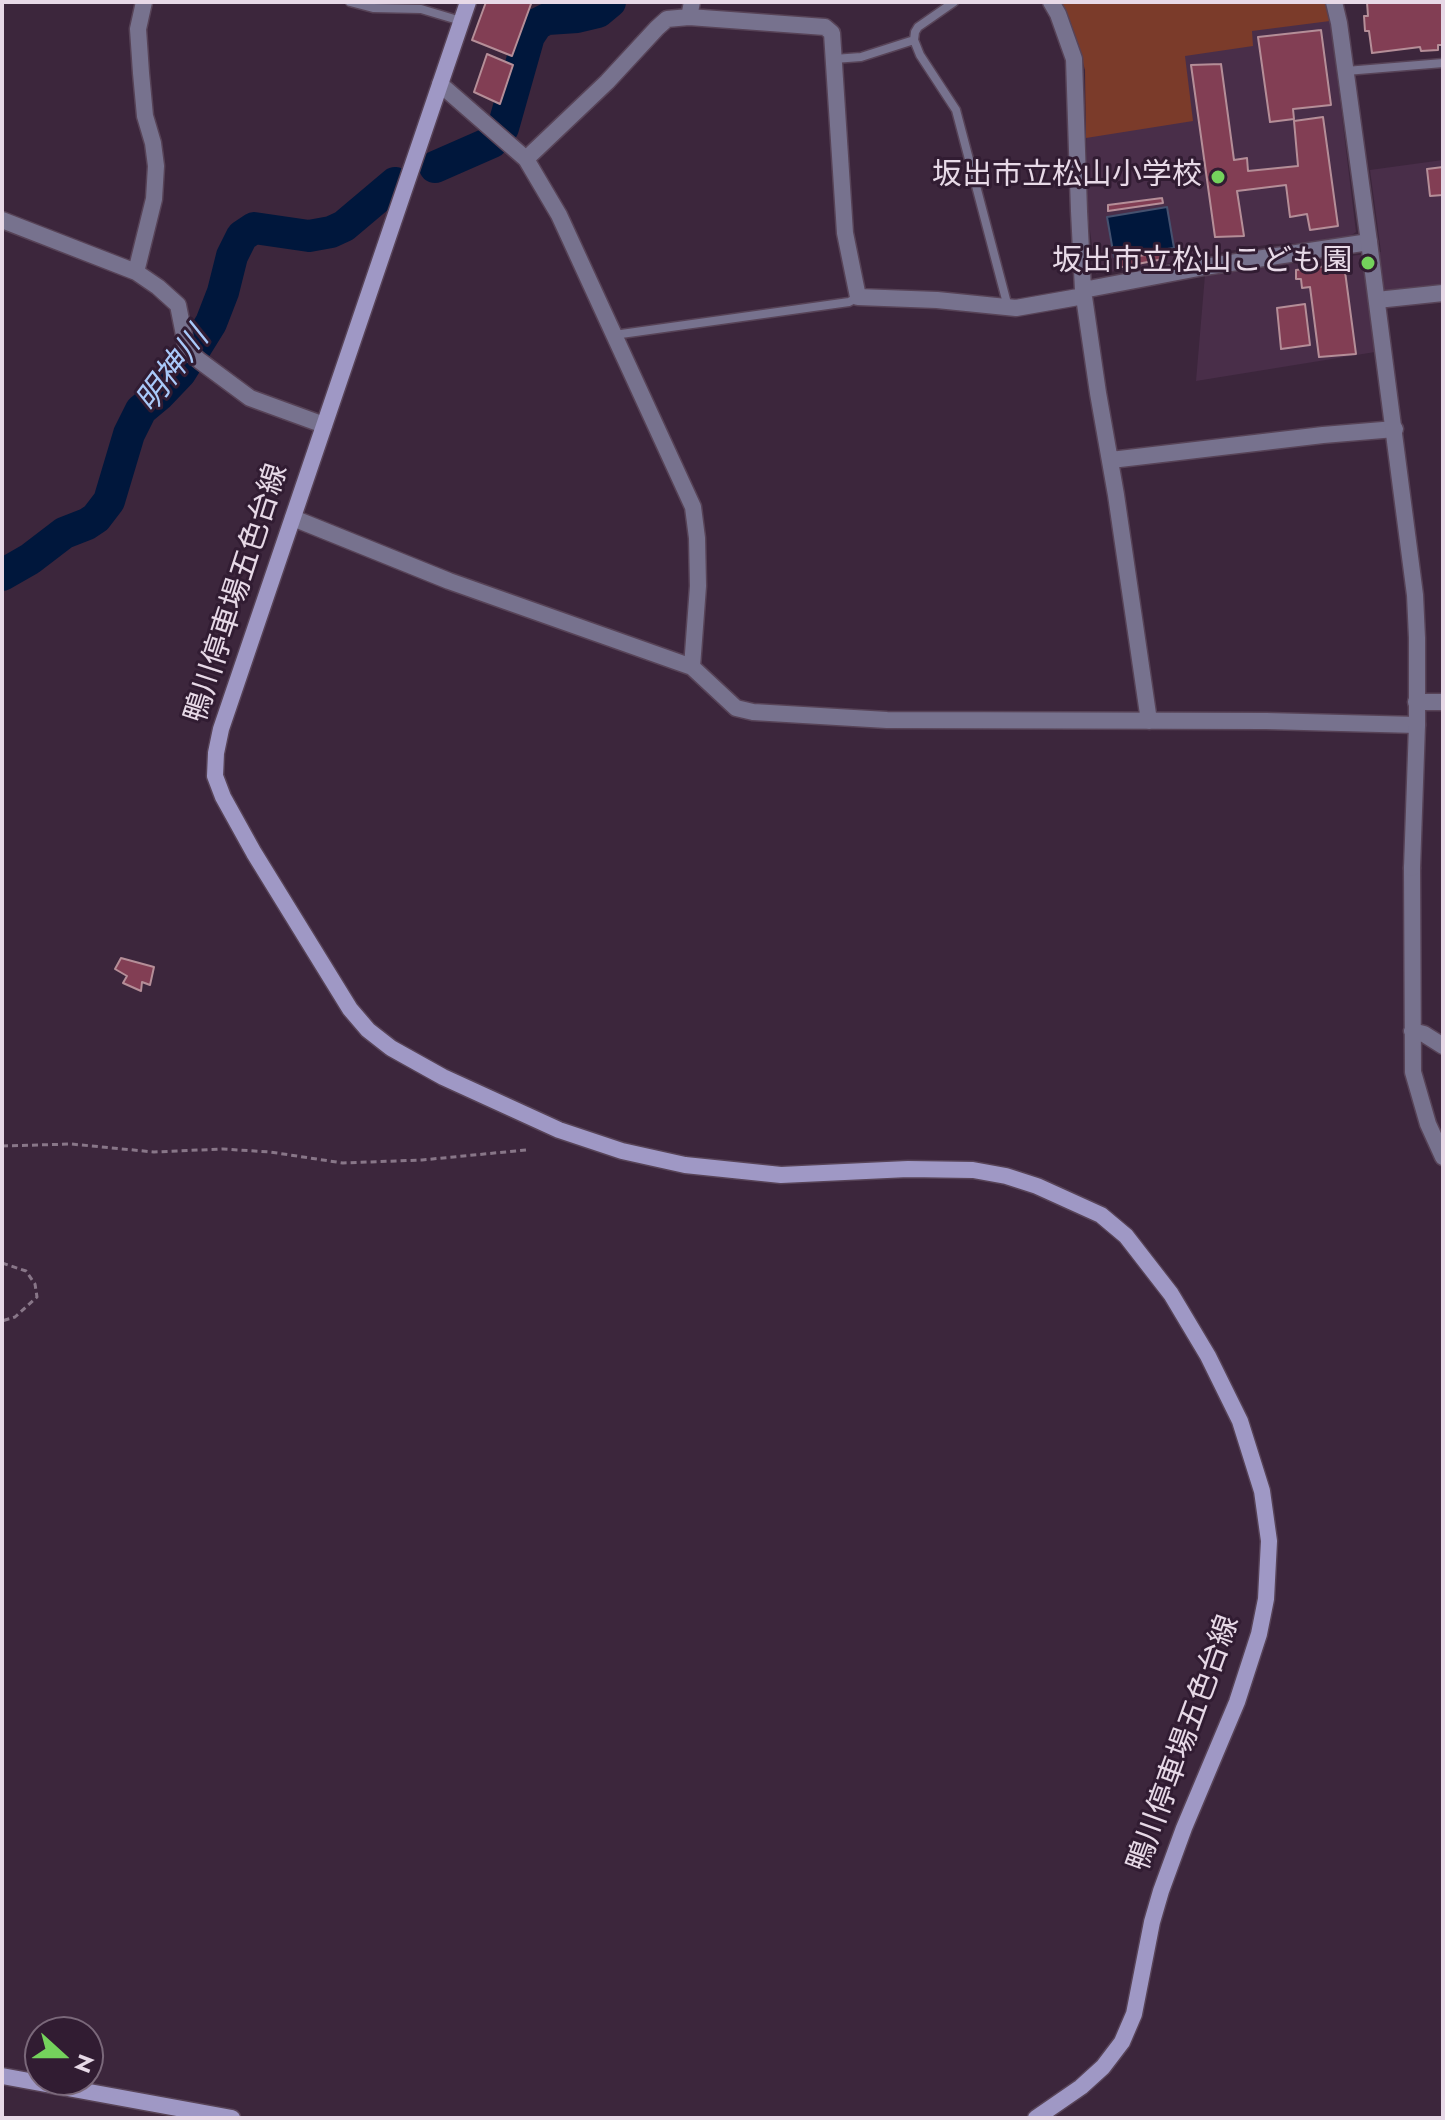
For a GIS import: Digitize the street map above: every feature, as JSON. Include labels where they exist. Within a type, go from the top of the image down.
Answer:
[{"type":"main road","name":"鴨川停車場五色台線","points":[[468,2],[221,729],[215,776],[254,853],[343,998],[368,1030],[391,1048],[443,1077],[549,1126],[622,1151],[685,1165],[781,1175],[908,1169],[973,1170],[1006,1176],[1037,1186],[1101,1215],[1126,1236],[1171,1294],[1208,1356],[1240,1421],[1262,1491],[1269,1541],[1266,1599],[1259,1634],[1237,1702],[1161,1891],[1134,2014],[1122,2042],[1103,2067],[1081,2087],[1036,2118]]},
{"type":"main road","points":[[2,2076],[232,2118]]},
{"type":"street","points":[[136,272],[154,199],[156,166],[145,116],[141,73],[138,29],[144,2]]},
{"type":"street","points":[[1051,2],[1074,59],[1084,293],[1149,721]]},
{"type":"street","points":[[1334,2],[1395,429],[1415,595],[1417,725],[1412,868],[1413,1072],[1428,1124],[1443,1157]]},
{"type":"street","points":[[526,159],[607,82],[657,28],[667,19],[691,9],[825,27],[832,33],[845,233],[858,297],[937,300],[1016,308],[1204,267],[1369,242]]},
{"type":"street","points":[[440,84],[526,159],[559,215],[693,507],[698,586],[692,667]]},
{"type":"street","points":[[2,220],[136,272],[178,305],[194,355],[250,398],[324,425]]},
{"type":"street","points":[[1377,300],[1443,293]]},
{"type":"street","points":[[1111,460],[1395,429]]},
{"type":"street","points":[[293,518],[449,581],[692,667],[736,708],[753,712],[887,720],[1266,721],[1417,725]]},
{"type":"street","points":[[1416,702],[1443,702]]},
{"type":"street","points":[[1412,1031],[1424,1034],[1443,1046]]},
{"type":"lane","points":[[350,2],[373,8],[421,9],[462,21]]},
{"type":"lane","points":[[954,2],[918,27],[914,40],[920,55],[956,110],[1008,307]]},
{"type":"lane","points":[[834,59],[861,57],[914,40]]},
{"type":"lane","points":[[1346,71],[1443,63]]},
{"type":"lane","points":[[614,335],[849,302],[858,297]]},
{"type":"path","points":[[2,1146],[71,1144],[154,1152],[223,1149],[270,1152],[343,1163],[422,1160],[526,1150]]},
{"type":"path","points":[[2,1263],[26,1271],[35,1284],[37,1297],[15,1317],[2,1321]]},
{"type":"shaded area","name":"坂出市立松山小学校","points":[[1056,2],[1326,2],[1356,232],[1349,237],[1272,244],[1096,274],[1088,216],[1085,70],[1078,43]]},
{"type":"shaded area","points":[[1056,2],[1326,2],[1330,21],[1252,31],[1253,46],[1185,56],[1193,121],[1086,138],[1085,70],[1078,43]]},
{"type":"shaded area","name":"坂出市立松山こども園","points":[[1443,160],[1443,284],[1368,292],[1375,352],[1196,381],[1205,275],[1381,252],[1370,170]]},
{"type":"water","points":[[1167,207],[1174,248],[1114,257],[1107,217]]},
{"type":"building","points":[[486,2],[531,4],[512,56],[472,40]]},
{"type":"building","points":[[1367,2],[1443,2],[1443,45],[1438,45],[1438,50],[1421,51],[1420,47],[1372,53],[1369,31],[1365,31]]},
{"type":"building","points":[[1321,30],[1331,105],[1293,109],[1294,119],[1270,122],[1258,37]]},
{"type":"building","points":[[487,54],[513,65],[500,104],[474,92]]},
{"type":"building","points":[[1221,64],[1234,160],[1247,158],[1248,171],[1298,166],[1294,121],[1323,117],[1338,226],[1310,230],[1307,214],[1290,217],[1286,185],[1237,191],[1244,236],[1215,237],[1191,65]]},
{"type":"building","points":[[1443,167],[1443,195],[1430,196],[1427,169]]},
{"type":"building","points":[[1162,198],[1163,203],[1108,211],[1108,205]]},
{"type":"building","points":[[1162,252],[1163,259],[1117,268],[1116,260]]},
{"type":"building","points":[[1344,264],[1356,354],[1319,357],[1310,287],[1302,288],[1301,279],[1296,279],[1296,270]]},
{"type":"building","points":[[1305,304],[1310,345],[1281,349],[1277,308]]},
{"type":"building","points":[[121,958],[154,967],[150,985],[142,982],[141,991],[123,983],[127,976],[115,969]]},
{"type":"waterway","name":"明神川","points":[[435,167],[492,142],[503,128],[529,36],[537,24],[547,19],[598,12],[610,2]]},
{"type":"waterway","name":"明神川","points":[[2,575],[30,559],[64,533],[96,518],[109,501],[129,434],[141,410],[180,373],[211,323],[232,256],[242,236],[254,228],[309,236],[331,232],[344,226],[395,183]]},
{"type":"place","name":"坂出市立松山小学校","points":[[1218,177]]},
{"type":"place","name":"坂出市立松山こども園","points":[[1368,263]]}]
